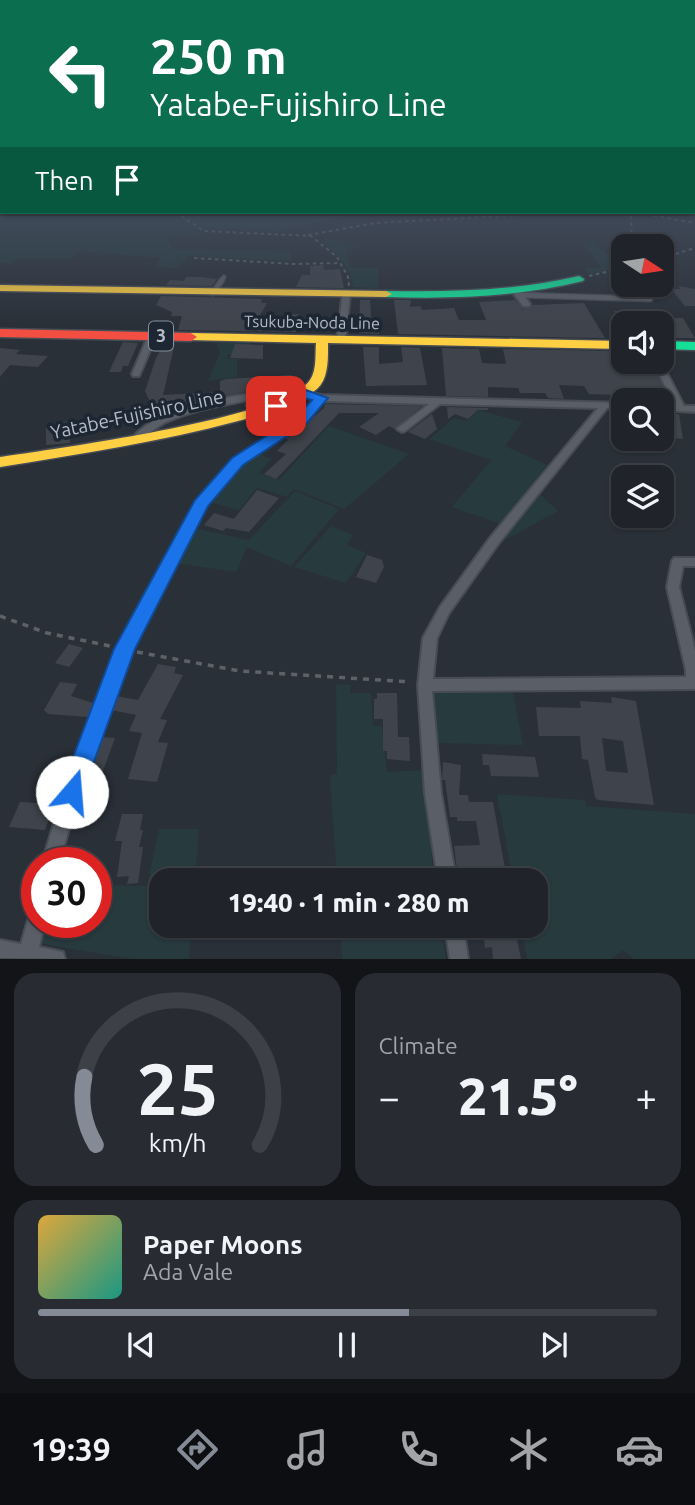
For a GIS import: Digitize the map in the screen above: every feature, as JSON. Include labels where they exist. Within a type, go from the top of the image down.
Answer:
[{"type":"main road","points":[[0,288],[521,298],[579,279]]},
{"type":"main road","name":"Tsukuba-Noda Line","points":[[0,333],[611,345]]},
{"type":"main road","points":[[303,394],[318,375],[322,339]]},
{"type":"main road","points":[[674,345],[695,346]]},
{"type":"main road","name":"Yatabe-Fujishiro Line","points":[[0,462],[138,437],[264,409],[303,394]]},
{"type":"street","points":[[341,340],[348,294]]},
{"type":"street","points":[[136,374],[152,336]]},
{"type":"street","points":[[663,374],[681,408]]},
{"type":"street","points":[[303,394],[321,398],[611,405]]},
{"type":"street","points":[[138,437],[145,428],[202,407],[261,395]]},
{"type":"street","points":[[55,847],[78,770],[124,649],[201,504],[238,462],[302,419],[321,398]]},
{"type":"street","points":[[402,429],[438,401]]},
{"type":"street","points":[[445,868],[433,793],[425,685],[430,638],[444,610],[494,541],[605,405]]},
{"type":"street","points":[[674,408],[695,409]]},
{"type":"street","points":[[425,685],[601,686],[694,683],[673,587],[678,561],[695,562]]},
{"type":"street","points":[[27,956],[32,938]]},
{"type":"street","points":[[456,938],[460,959]]},
{"type":"street","points":[[0,949],[27,956],[56,959]]},
{"type":"lane","points":[[213,293],[224,277]]},
{"type":"lane","points":[[521,298],[650,299]]},
{"type":"path","points":[[309,236],[341,263],[348,277],[348,294]]},
{"type":"path","points":[[674,254],[695,248]]},
{"type":"path","points":[[194,258],[293,264],[341,263]]},
{"type":"path","points":[[579,279],[611,271]]},
{"type":"path","points":[[0,615],[47,633],[202,668],[284,677],[425,685]]},
{"type":"green space","points":[[0,236],[185,236],[167,238],[172,249],[291,251],[291,261],[184,256],[188,258],[176,268],[155,267],[161,258],[77,251],[71,259],[15,259],[10,264],[0,263]]},
{"type":"green space","points":[[332,239],[358,248],[346,251],[350,267],[378,268],[378,288],[353,287],[346,266],[321,241]]},
{"type":"green space","points":[[583,243],[596,243],[606,254],[611,254],[611,269],[590,275],[585,268],[601,267]]},
{"type":"green space","points":[[216,342],[251,343],[248,355],[228,354],[227,359],[237,359],[237,377],[208,381],[220,353]]},
{"type":"green space","points":[[479,410],[522,422],[505,446],[547,465],[501,524],[452,507],[491,460],[429,439],[454,418],[467,421]]},
{"type":"green space","points":[[329,426],[409,454],[344,509],[294,489],[287,497],[257,488],[239,510],[206,501],[239,466],[258,453],[271,459],[259,473],[279,480]]},
{"type":"green space","points":[[295,491],[339,509],[291,566],[247,547],[236,572],[175,563],[194,528],[249,540]]},
{"type":"green space","points":[[539,493],[558,511],[501,542]]},
{"type":"green space","points":[[331,526],[353,535],[347,545],[366,553],[346,583],[294,567]]},
{"type":"green space","points":[[336,684],[351,685],[350,693],[371,693],[373,726],[382,726],[387,772],[424,770],[433,868],[336,868],[330,775],[337,774]]},
{"type":"green space","points":[[432,692],[513,693],[523,745],[437,743]]},
{"type":"green space","points":[[497,794],[585,800],[586,806],[695,814],[695,959],[634,959],[623,950],[611,959],[527,959],[523,938],[548,938],[548,868],[511,868]]},
{"type":"green space","points":[[159,829],[199,829],[196,868],[151,868]]},
{"type":"green space","points":[[149,876],[149,938],[190,938],[189,959],[133,959],[42,944],[41,938],[112,938],[112,885],[147,886]]},
{"type":"green space","points":[[341,938],[443,938],[446,959],[342,959]]},
{"type":"building","points":[[324,265],[324,270],[340,269],[344,288],[296,287],[302,275],[310,275],[310,266]]},
{"type":"building","points":[[186,277],[217,279],[212,286],[166,285],[170,280],[184,281]]},
{"type":"building","points":[[678,286],[695,289],[695,306],[685,306],[674,293],[674,289],[681,289]]},
{"type":"building","points":[[161,296],[262,299],[261,303],[267,303],[258,319],[287,319],[287,315],[298,314],[296,332],[178,330],[182,316],[171,316],[172,312],[156,305]]},
{"type":"building","points":[[360,300],[370,300],[372,329],[379,329],[379,334],[359,333]]},
{"type":"building","points":[[394,300],[411,300],[410,307],[420,306],[422,310],[454,308],[459,320],[486,320],[479,302],[515,300],[523,309],[532,305],[584,303],[605,338],[398,334]]},
{"type":"building","points":[[674,318],[683,318],[695,338],[674,338]]},
{"type":"building","points":[[123,342],[138,343],[128,366],[123,366],[121,372],[109,372]]},
{"type":"building","points":[[165,343],[175,343],[163,395],[220,392],[220,381],[226,379],[292,375],[291,390],[268,394],[271,398],[245,407],[244,404],[266,399],[268,393],[261,389],[155,413],[145,391],[156,358]]},
{"type":"building","points":[[235,344],[263,345],[263,359],[230,358]]},
{"type":"building","points":[[363,347],[379,347],[379,364],[403,362],[401,347],[420,348],[427,385],[366,386]]},
{"type":"building","points":[[0,348],[20,350],[16,354],[48,356],[38,367],[10,365],[0,377]]},
{"type":"building","points":[[442,348],[479,349],[482,363],[506,364],[503,349],[611,351],[611,374],[657,374],[664,388],[611,388],[611,395],[589,394],[584,386],[559,385],[564,399],[548,398],[545,393],[520,393],[518,388],[488,387],[488,397],[446,396]]},
{"type":"building","points":[[325,404],[422,406],[395,429],[389,426],[376,435],[359,427],[379,413],[339,413],[276,479],[264,474],[286,454],[277,451],[288,440],[285,438],[306,424]]},
{"type":"building","points":[[447,407],[488,410],[478,410],[468,419],[455,414],[448,419]]},
{"type":"building","points":[[272,414],[288,422],[273,432],[257,423]]},
{"type":"building","points":[[432,414],[437,429],[425,439],[408,432]]},
{"type":"building","points":[[674,414],[679,414],[683,439],[674,438]]},
{"type":"building","points":[[69,421],[70,443],[46,445],[46,425]]},
{"type":"building","points":[[257,490],[279,498],[249,532],[226,528],[223,531],[204,525],[214,513],[234,519]]},
{"type":"building","points":[[367,555],[382,560],[384,567],[376,583],[356,577]]},
{"type":"building","points":[[69,644],[83,648],[69,667],[55,663]]},
{"type":"building","points":[[158,664],[176,667],[174,673],[183,675],[160,719],[167,720],[158,742],[168,743],[157,782],[128,779],[142,733],[129,731],[136,715],[111,710],[116,696],[138,700]]},
{"type":"building","points":[[60,682],[77,684],[71,696],[93,703],[88,717],[48,714],[44,710]]},
{"type":"building","points":[[377,693],[397,693],[398,737],[409,737],[410,761],[387,759],[387,751],[383,751],[383,719],[374,719],[374,699],[377,699]]},
{"type":"building","points":[[611,697],[636,701],[654,805],[598,800],[595,797],[588,760],[582,759],[580,736],[539,736],[536,707],[581,708],[580,701],[612,703]],"holes":[[[602,738],[623,741],[628,773],[606,771]]]},
{"type":"building","points":[[101,737],[115,738],[103,771],[89,770]]},
{"type":"building","points":[[482,754],[535,757],[539,777],[491,776],[489,765],[483,765]]},
{"type":"building","points":[[443,762],[461,765],[459,795],[468,795],[469,802],[493,802],[505,868],[457,868],[454,846],[480,845],[476,821],[457,821],[457,817],[450,817],[445,780],[442,780]]},
{"type":"building","points":[[20,802],[54,804],[45,830],[9,827]]},
{"type":"building","points":[[122,814],[143,814],[139,847],[143,847],[138,883],[127,884],[129,876],[117,877],[122,841],[115,841]]},
{"type":"building","points":[[484,938],[517,938],[521,959],[493,959],[492,947],[485,948]]},
{"type":"traffic: fast","points":[[386,294],[460,295],[507,292],[579,279]]},
{"type":"traffic: fast","points":[[674,345],[695,346]]},
{"type":"traffic: slow","points":[[0,288],[386,294]]},
{"type":"traffic: slow","points":[[191,337],[611,345]]},
{"type":"traffic: slow","points":[[0,462],[165,434],[256,412],[290,399],[312,386],[321,364],[322,339]]},
{"type":"traffic: jam","points":[[0,333],[191,337]]},
{"type":"route","points":[[72,792],[124,649],[201,504],[238,462],[315,409],[321,398],[303,394],[276,406]]}]
